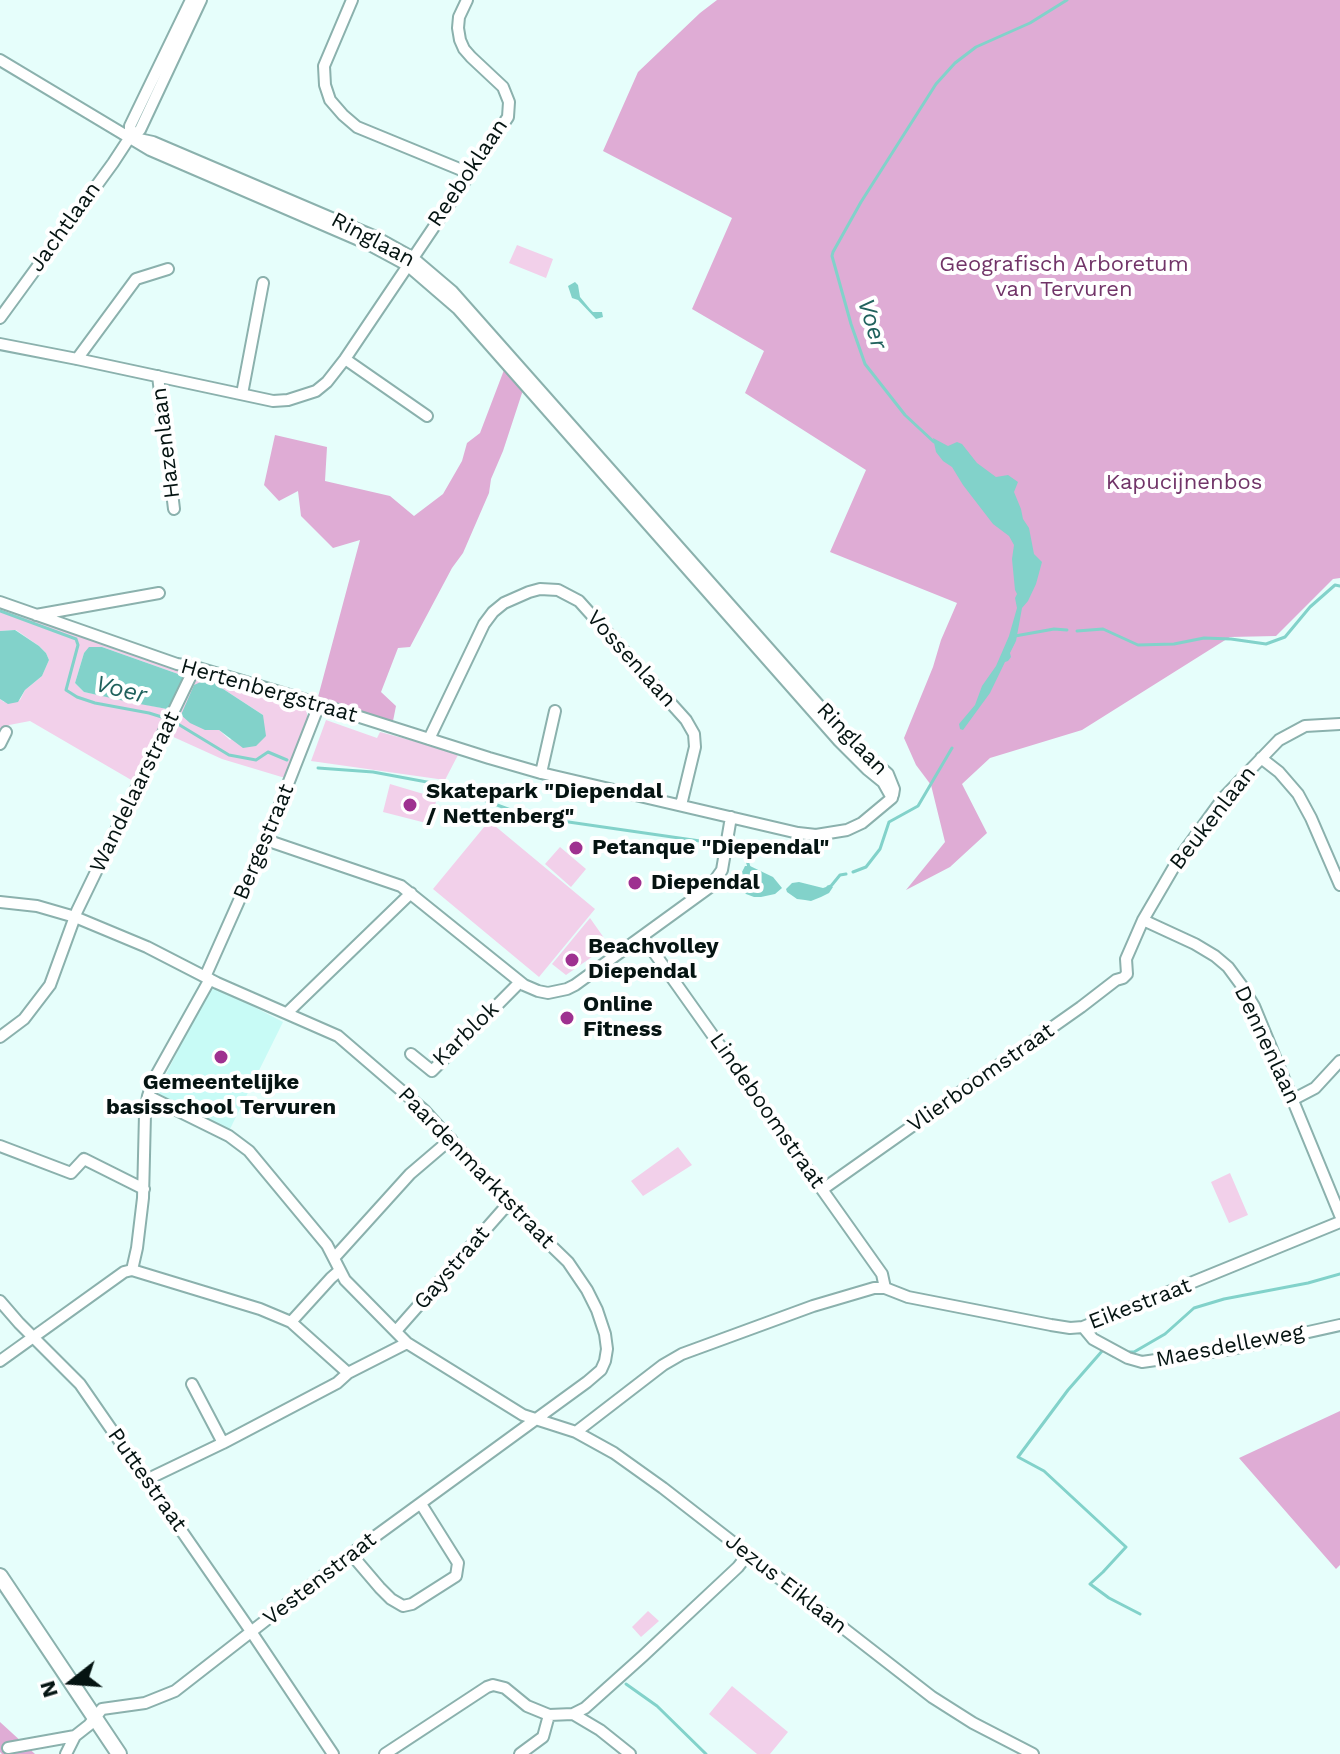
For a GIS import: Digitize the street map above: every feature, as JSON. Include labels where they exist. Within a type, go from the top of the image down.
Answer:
[{"type":"street","name":"Jachtlaan","points":[[130,137],[130,126],[191,0]]},
{"type":"street","name":"Jachtlaan","points":[[0,318],[130,137],[140,130],[201,0]]},
{"type":"street","points":[[352,0],[324,66],[330,100],[357,127],[469,173]]},
{"type":"street","name":"Reeboklaan","points":[[0,344],[273,401],[302,397],[316,391],[345,359],[504,124],[510,109],[503,87],[471,57],[460,40],[459,17],[467,0]]},
{"type":"street","name":"Ringlaan","points":[[0,60],[150,150],[410,261],[458,309],[839,741],[883,782],[892,798]]},
{"type":"street","points":[[77,359],[136,279],[168,269]]},
{"type":"street","points":[[242,394],[263,283]]},
{"type":"street","points":[[345,359],[427,416]]},
{"type":"street","name":"Hazenlaan","points":[[158,376],[174,509]]},
{"type":"street","name":"Vossenlaan","points":[[429,739],[484,624],[493,612],[504,603],[529,592],[558,590],[579,601],[686,720],[694,734],[695,747],[681,805]]},
{"type":"street","points":[[36,615],[159,593]]},
{"type":"street","name":"Hertenbergstraat","points":[[0,602],[177,664],[541,773],[808,835],[847,830],[862,823],[892,798]]},
{"type":"street","name":"Wandelaarstraat","points":[[0,1037],[24,1019],[47,991],[75,917],[195,667]]},
{"type":"street","name":"Bergestraat","points":[[148,1096],[208,978],[319,705]]},
{"type":"street","points":[[541,773],[555,711]]},
{"type":"street","name":"Beukenlaan","points":[[1126,959],[1143,920],[1178,860],[1224,797],[1279,740],[1305,726],[1340,724]]},
{"type":"street","points":[[0,744],[6,732]]},
{"type":"street","points":[[1261,758],[1279,772],[1298,794],[1340,885]]},
{"type":"street","points":[[266,840],[401,886],[520,982],[538,991],[557,992],[567,989],[643,937],[715,882],[722,870],[731,817]]},
{"type":"street","points":[[287,1013],[411,893]]},
{"type":"street","name":"Paardenmarktstraat","points":[[0,902],[37,906],[75,917],[338,1036],[424,1110],[508,1204],[577,1274],[597,1310],[607,1349],[601,1370],[537,1419]]},
{"type":"street","name":"Dennenlaan","points":[[1143,920],[1195,944],[1228,967],[1242,986],[1254,1006],[1340,1215]]},
{"type":"street","name":"Lindeboomstraat","points":[[643,937],[882,1274],[885,1288]]},
{"type":"street","name":"Vlierboomstraat","points":[[823,1189],[1123,978],[1127,974],[1126,959]]},
{"type":"street","name":"Karblok","points":[[411,1054],[432,1071],[520,982]]},
{"type":"street","points":[[1292,1100],[1315,1088],[1340,1061]]},
{"type":"street","points":[[132,1270],[141,1223],[148,1096],[229,1136],[249,1151],[327,1245],[339,1271],[291,1322]]},
{"type":"street","points":[[334,1258],[410,1174],[451,1139]]},
{"type":"street","points":[[0,1146],[71,1173],[84,1159],[144,1189]]},
{"type":"street","name":"Gaystraat","points":[[396,1331],[508,1204]]},
{"type":"street","name":"Eikestraat","points":[[885,1288],[908,1297],[1038,1323],[1083,1327],[1340,1222]]},
{"type":"street","points":[[0,1361],[124,1272],[132,1270],[260,1309],[291,1322],[348,1373]]},
{"type":"street","name":"Jezus Eiklaan","points":[[339,1271],[407,1343],[523,1415],[576,1432],[626,1461],[932,1697],[1033,1754]]},
{"type":"street","points":[[576,1432],[663,1365],[682,1354],[813,1306],[874,1288],[885,1288]]},
{"type":"street","name":"Puttestraat","points":[[0,1301],[80,1384],[333,1754]]},
{"type":"street","name":"Maesdelleweg","points":[[1083,1327],[1093,1339],[1142,1362],[1232,1349],[1340,1325]]},
{"type":"street","points":[[146,1480],[223,1443],[407,1343]]},
{"type":"street","points":[[192,1384],[223,1443]]},
{"type":"street","name":"Vestenstraat","points":[[94,1717],[102,1709],[145,1703],[183,1685],[351,1554],[537,1419]]},
{"type":"street","points":[[351,1554],[380,1588],[403,1606],[412,1604],[456,1576],[458,1563],[421,1504]]},
{"type":"street","points":[[386,1754],[493,1685],[505,1688],[537,1712],[573,1714],[596,1699],[738,1567],[748,1554]]},
{"type":"street","points":[[0,1576],[119,1754]]},
{"type":"street","points":[[573,1714],[611,1737],[630,1754]]},
{"type":"street","points":[[520,1754],[543,1737],[549,1715]]},
{"type":"street","points":[[66,1754],[75,1736],[94,1717]]},
{"type":"street","points":[[8,1748],[75,1736]]},
{"type":"shaded area","points":[[517,245],[553,259],[546,278],[509,263]]},
{"type":"shaded area","points":[[0,610],[305,706],[309,722],[285,778],[222,759],[158,730],[133,781],[30,721],[9,725],[0,742],[0,699],[4,702],[20,700],[25,690],[42,676],[49,660],[39,646],[16,630],[0,631]],"holes":[[[94,647],[102,647],[181,675],[183,683],[167,709],[84,692],[75,683],[84,653]],[[214,683],[263,715],[230,740],[219,730]]]},
{"type":"shaded area","points":[[326,720],[377,738],[380,732],[459,753],[445,780],[311,761]]},
{"type":"shaded area","name":"Skatepark \"Diependal / Nettenberg\"","points":[[390,784],[437,798],[430,824],[383,812]]},
{"type":"shaded area","points":[[489,821],[595,909],[539,977],[433,889]]},
{"type":"shaded area","points":[[560,847],[586,869],[571,887],[545,864]]},
{"type":"shaded area","points":[[590,918],[609,945],[566,975],[552,964]]},
{"type":"shaded area","name":"Gemeentelijke basisschool Tervuren","points":[[214,986],[283,1022],[229,1131],[156,1094],[210,987]]},
{"type":"shaded area","points":[[678,1147],[692,1165],[643,1196],[631,1181]]},
{"type":"shaded area","points":[[1230,1173],[1248,1215],[1229,1223],[1211,1182]]},
{"type":"shaded area","points":[[648,1611],[659,1621],[641,1637],[632,1627]]},
{"type":"shaded area","points":[[732,1686],[788,1732],[770,1754],[757,1754],[709,1714]]},
{"type":"green space","name":"Geografisch Arboretum van Tervuren","points":[[717,0],[1340,0],[1340,578],[1333,579],[1276,636],[1230,637],[1082,730],[990,758],[962,784],[987,833],[950,867],[906,890],[945,842],[931,785],[916,765],[904,738],[957,603],[830,552],[866,470],[745,393],[764,351],[692,309],[732,218],[603,151],[638,72]]},
{"type":"green space","points":[[504,370],[523,390],[491,479],[489,493],[463,553],[410,647],[398,648],[381,692],[396,706],[393,721],[318,697],[360,540],[333,548],[301,516],[298,491],[279,501],[264,485],[275,435],[327,447],[325,481],[390,496],[414,516],[443,494],[462,461],[467,443],[480,433]]},
{"type":"green space","points":[[1340,1411],[1340,1565],[1336,1569],[1239,1458]]},
{"type":"green space","points":[[0,1722],[35,1754],[2,1754]]},
{"type":"water","points":[[575,282],[580,297],[593,312],[602,312],[603,317],[596,319],[578,300],[572,298],[568,286]]},
{"type":"water","points":[[933,438],[948,446],[957,442],[962,444],[977,463],[996,477],[1008,475],[1018,482],[1014,492],[1029,528],[1034,554],[1042,562],[1036,584],[1022,608],[1011,657],[963,730],[959,724],[975,705],[982,686],[996,666],[1017,608],[1012,559],[1014,545],[1009,536],[993,524],[952,467],[936,452]]},
{"type":"water","points":[[15,630],[39,646],[49,660],[42,676],[25,690],[18,702],[8,704],[0,699],[0,631]]},
{"type":"water","points":[[89,647],[102,647],[181,675],[183,682],[170,707],[167,709],[84,692],[75,683],[84,653]]},
{"type":"water","points":[[203,681],[214,683],[263,715],[266,736],[256,746],[243,748],[219,730],[205,730],[181,715],[194,685]]},
{"type":"water","points":[[745,866],[773,877],[782,888],[775,894],[761,897],[746,894],[740,876]]},
{"type":"water","points":[[792,883],[823,888],[833,887],[829,893],[811,901],[797,899],[786,889]]},
{"type":"waterway","name":"Voer","points":[[934,442],[905,415],[865,364],[851,324],[833,252],[936,84],[955,63],[976,47],[1030,23],[1067,0]]},
{"type":"waterway","points":[[1077,631],[1103,629],[1138,645],[1174,644],[1204,638],[1266,644],[1285,637],[1310,607],[1335,585],[1340,586]]},
{"type":"waterway","name":"Voer","points":[[0,611],[76,639],[78,645],[66,690],[95,703],[165,718]]},
{"type":"waterway","points":[[1015,636],[1054,629],[1067,630]]},
{"type":"waterway","name":"Voer","points":[[173,721],[229,755],[256,760],[268,752],[287,760]]},
{"type":"waterway","name":"Voer","points":[[853,872],[866,867],[880,849],[889,822],[918,806],[952,748]]},
{"type":"waterway","name":"Voer","points":[[318,768],[373,772],[443,785]]},
{"type":"waterway","name":"Voer","points":[[451,788],[527,816],[700,841],[714,848],[718,845]]},
{"type":"waterway","name":"Voer","points":[[738,848],[744,851],[749,867]]},
{"type":"waterway","name":"Voer","points":[[828,887],[840,875],[846,874]]},
{"type":"waterway","points":[[1129,1352],[1165,1334],[1194,1308],[1340,1274]]},
{"type":"waterway","points":[[1113,1356],[1103,1350],[1068,1390],[1018,1457],[1044,1471],[1126,1547],[1090,1584],[1140,1614]]},
{"type":"waterway","points":[[626,1684],[657,1706],[706,1754]]},
{"type":"place","name":"Skatepark \"Diependal / Nettenberg\"","points":[[410,805]]},
{"type":"place","name":"Petanque \"Diependal\"","points":[[576,848]]},
{"type":"place","name":"Diependal","points":[[635,883]]},
{"type":"place","name":"Beachvolley Diependal","points":[[572,960]]},
{"type":"place","name":"Online Fitness","points":[[567,1018]]},
{"type":"place","name":"Gemeentelijke basisschool Tervuren","points":[[221,1057]]},
{"type":"park label","name":"Kapucijnenbos","points":[[1184,483]]}]
